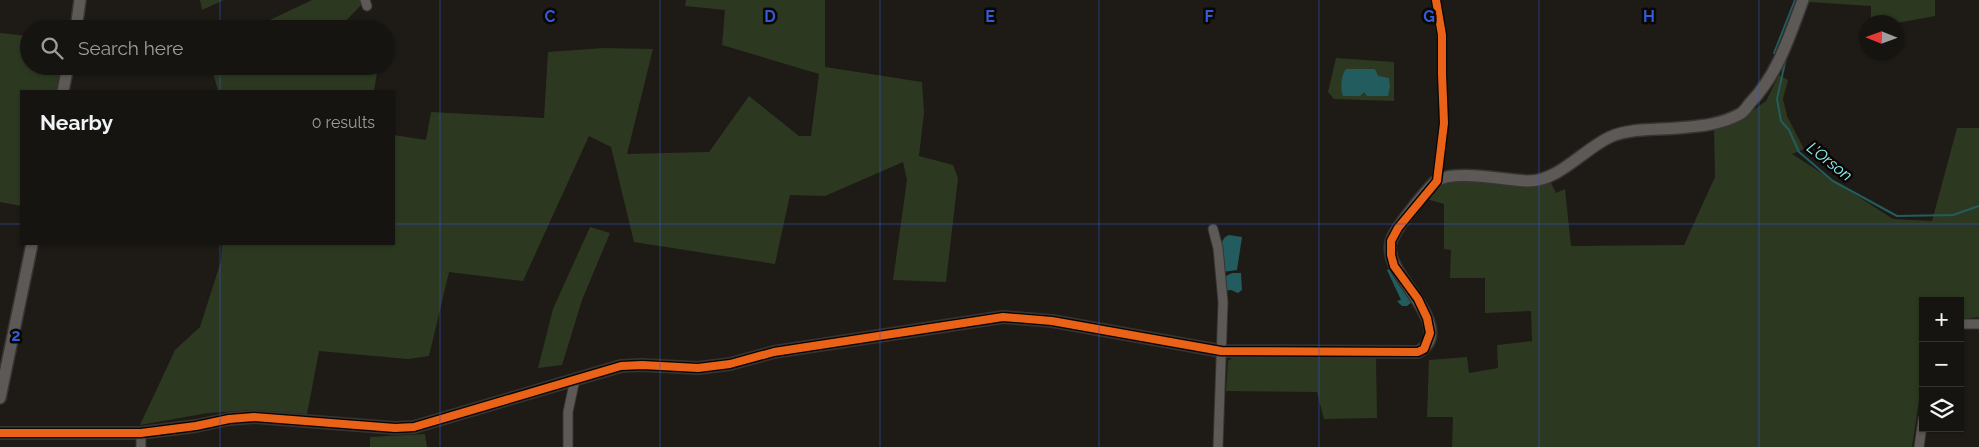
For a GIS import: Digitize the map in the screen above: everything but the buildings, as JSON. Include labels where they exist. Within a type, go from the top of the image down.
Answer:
[{"type":"street","points":[[77,20],[80,0]]},
{"type":"street","points":[[1436,0],[1442,35],[1444,123],[1437,181]]},
{"type":"street","points":[[0,434],[141,433],[254,418],[395,428],[414,427],[621,366],[642,365],[698,368],[730,364],[774,352],[1003,317],[1052,321],[1221,350],[1418,352],[1424,349],[1430,333],[1427,318],[1418,298],[1394,266],[1391,255],[1391,242],[1398,228],[1437,181],[1452,176],[1530,181],[1542,179],[1555,174],[1595,145],[1612,136],[1632,132],[1712,125],[1741,114],[1763,90],[1781,57],[1803,0]]},
{"type":"street","points":[[63,90],[66,75]]},
{"type":"street","points":[[1213,229],[1218,248],[1223,302],[1218,447]]},
{"type":"street","points":[[0,398],[32,245]]},
{"type":"street","points":[[1964,324],[1979,324]]},
{"type":"street","points":[[568,447],[568,412],[575,379]]},
{"type":"street","points":[[1919,447],[1921,432]]},
{"type":"street","points":[[141,433],[141,447]]},
{"type":"green space","points":[[200,0],[224,0],[202,10]]},
{"type":"green space","points":[[312,0],[361,0],[362,4],[347,20],[270,20]]},
{"type":"green space","points":[[686,0],[825,0],[825,67],[922,82],[924,113],[919,156],[953,165],[958,178],[946,282],[893,280],[907,180],[903,162],[825,196],[790,195],[775,264],[634,242],[611,147],[589,136],[523,281],[449,272],[429,356],[408,359],[319,351],[307,414],[255,410],[208,413],[140,425],[175,350],[200,327],[221,261],[222,245],[395,245],[395,135],[426,140],[431,112],[544,118],[548,52],[604,48],[653,49],[627,154],[709,152],[749,96],[799,136],[811,136],[819,74],[722,45],[725,10],[685,6]]},
{"type":"green space","points":[[1810,0],[1935,0],[1935,16],[1904,22],[1904,15],[1871,15],[1871,6],[1809,2]]},
{"type":"green space","points":[[0,33],[20,35],[20,75],[62,75],[59,90],[20,90],[20,206],[0,202]]},
{"type":"green space","points":[[1336,58],[1394,62],[1394,101],[1334,99],[1328,92]]},
{"type":"green space","points":[[214,75],[377,75],[374,90],[218,90]]},
{"type":"green space","points":[[1779,75],[1788,80],[1783,99],[1787,116],[1804,149],[1792,154],[1893,219],[1932,221],[1957,128],[1979,128],[1979,317],[1964,319],[1964,297],[1919,297],[1919,401],[1912,447],[1452,447],[1453,417],[1427,417],[1429,360],[1467,357],[1469,373],[1498,368],[1497,345],[1532,341],[1531,311],[1485,313],[1485,278],[1450,278],[1451,250],[1444,249],[1444,204],[1426,199],[1439,185],[1462,178],[1550,181],[1556,193],[1565,189],[1571,246],[1684,245],[1715,177],[1714,127],[1748,114],[1766,101]]},
{"type":"green space","points":[[590,227],[610,233],[582,300],[562,365],[538,368],[553,309]]},
{"type":"green space","points":[[1236,355],[1376,356],[1377,418],[1324,419],[1317,392],[1226,391],[1228,361]]},
{"type":"green space","points":[[425,434],[427,447],[370,447],[370,437]]},
{"type":"water","points":[[1346,69],[1375,69],[1378,76],[1389,78],[1388,96],[1367,96],[1364,92],[1360,96],[1343,96],[1341,82]]},
{"type":"water","points":[[1229,235],[1242,237],[1237,270],[1223,272],[1221,246],[1225,237]]},
{"type":"water","points":[[1389,269],[1413,301],[1407,306],[1402,306],[1397,301],[1401,300],[1387,270]]},
{"type":"water","points":[[1232,273],[1241,273],[1242,290],[1238,293],[1231,290],[1224,291],[1224,277]]},
{"type":"waterway","name":"L’Orson","points":[[1777,54],[1774,53],[1795,0]]},
{"type":"waterway","name":"L’Orson","points":[[1786,58],[1777,99],[1781,121],[1789,130],[1799,152],[1833,181],[1897,216],[1953,215],[1979,206]]},
{"type":"cycle path","points":[[0,433],[141,433],[196,426],[229,419],[254,417],[395,428],[414,427],[621,366],[642,365],[698,368],[730,364],[774,352],[1003,317],[1052,321],[1221,351],[1418,352],[1424,349],[1430,333],[1427,318],[1418,299],[1394,266],[1391,255],[1391,241],[1398,228],[1437,181],[1444,123],[1442,35],[1436,0]]}]
